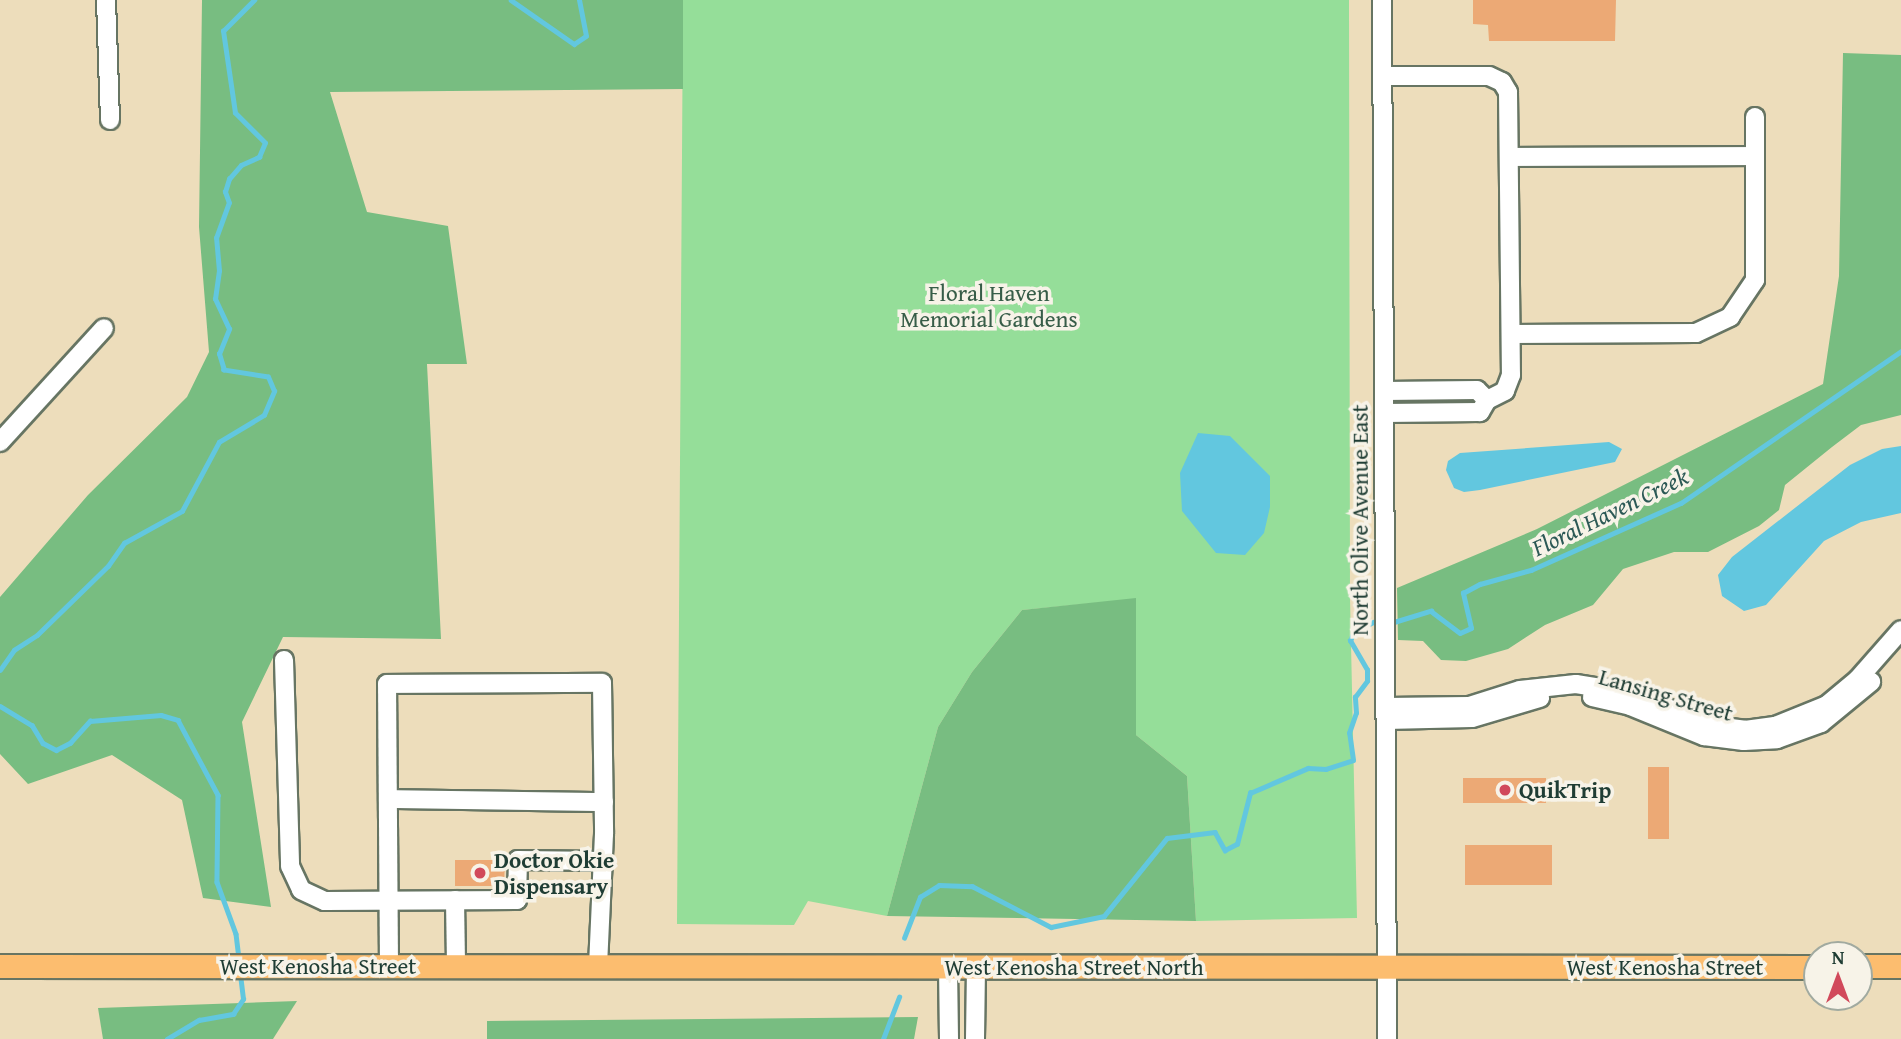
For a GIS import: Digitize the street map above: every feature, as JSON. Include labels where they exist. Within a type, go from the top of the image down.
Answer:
[{"type":"main road","name":"West Kenosha Street","points":[[0,966],[636,966]]},
{"type":"main road","name":"West Kenosha Street North","points":[[636,966],[1513,968]]},
{"type":"main road","points":[[1873,966],[1901,966]]},
{"type":"main road","name":"West Kenosha Street","points":[[1513,968],[1803,967]]},
{"type":"street","points":[[106,0],[110,120]]},
{"type":"street","name":"North Olive Avenue East","points":[[1382,0],[1387,1039]]},
{"type":"street","points":[[1383,76],[1489,76],[1502,82],[1509,99],[1511,334],[1509,385],[1487,400],[1480,412],[1384,413]]},
{"type":"street","points":[[1511,334],[1682,334],[1721,324],[1738,309],[1755,280],[1755,117]]},
{"type":"street","points":[[1510,157],[1755,156]]},
{"type":"street","points":[[0,442],[104,328]]},
{"type":"street","points":[[1447,390],[1448,412]]},
{"type":"street","points":[[1384,391],[1478,390],[1487,400]]},
{"type":"street","name":"Lansing Street","points":[[1386,714],[1459,707],[1520,690],[1576,684],[1633,693],[1707,725],[1745,730],[1775,726],[1827,705],[1858,679],[1901,630]]},
{"type":"street","name":"Lansing Street","points":[[1386,714],[1472,718],[1522,702],[1576,695],[1630,706],[1704,736],[1744,741],[1777,739],[1834,715],[1866,688],[1901,647]]},
{"type":"street","points":[[284,660],[290,866],[300,890],[325,901],[389,903],[517,900],[518,860],[603,861]]},
{"type":"street","points":[[390,966],[387,684],[602,683],[604,802],[598,966]]},
{"type":"street","points":[[388,799],[604,802]]},
{"type":"street","points":[[456,900],[456,966]]},
{"type":"street","points":[[948,967],[949,1039]]},
{"type":"street","points":[[975,1039],[976,968]]},
{"type":"green space","points":[[202,0],[683,0],[683,89],[330,92],[367,212],[448,226],[467,364],[427,364],[441,639],[283,637],[242,722],[271,907],[203,898],[182,800],[112,755],[28,784],[0,754],[0,597],[88,495],[187,397],[209,352],[199,227]]},
{"type":"green space","name":"Floral Haven Memorial Gardens","points":[[683,0],[1349,0],[1350,598],[1357,918],[1196,921],[1187,776],[1136,735],[1136,599],[1022,610],[972,672],[938,727],[887,916],[808,901],[794,925],[677,924]]},
{"type":"green space","points":[[1843,53],[1901,55],[1901,415],[1861,425],[1832,447],[1785,485],[1779,510],[1759,526],[1708,552],[1674,552],[1623,569],[1593,605],[1545,625],[1508,649],[1466,661],[1441,660],[1423,641],[1398,640],[1397,588],[1537,529],[1823,384],[1839,276]]},
{"type":"green space","points":[[1136,598],[1136,735],[1187,776],[1196,921],[887,916],[938,727],[972,672],[1022,610]]},
{"type":"green space","points":[[297,1001],[273,1039],[103,1039],[98,1008]]},
{"type":"green space","points":[[918,1017],[914,1039],[487,1039],[487,1021]]},
{"type":"water","points":[[1198,433],[1230,436],[1270,476],[1270,507],[1264,533],[1245,555],[1216,553],[1182,511],[1180,473]]},
{"type":"water","points":[[1609,442],[1622,449],[1615,462],[1480,490],[1464,492],[1454,488],[1446,470],[1448,461],[1460,453]]},
{"type":"water","points":[[1901,446],[1901,513],[1861,522],[1824,541],[1766,605],[1744,611],[1722,596],[1718,575],[1732,557],[1850,465],[1882,449]]},
{"type":"building","points":[[1473,0],[1616,0],[1615,41],[1489,41],[1488,25],[1473,24]]},
{"type":"building","points":[[1648,767],[1669,767],[1669,839],[1648,839]]},
{"type":"building","name":"QuikTrip","points":[[1463,778],[1546,778],[1546,803],[1463,803]]},
{"type":"building","name":"QuikTrip","points":[[1465,845],[1552,845],[1552,885],[1465,885]]},
{"type":"building","name":"Doctor Okie Dispensary","points":[[455,860],[505,860],[504,886],[455,886]]},
{"type":"waterway","points":[[0,670],[14,650],[37,635],[108,566],[124,543],[182,511],[219,442],[264,415],[274,391],[268,377],[224,370],[219,354],[229,329],[215,299],[219,271],[216,238],[229,203],[225,192],[229,179],[241,165],[259,157],[265,143],[235,113],[223,31],[254,0]]},
{"type":"waterway","points":[[511,0],[574,44],[586,36],[579,0]]},
{"type":"waterway","name":"Floral Haven Creek","points":[[1394,622],[1431,611],[1460,633],[1471,628],[1463,593],[1480,584],[1531,570],[1681,503],[1901,351]]},
{"type":"waterway","name":"Floral Haven Creek","points":[[904,938],[920,897],[939,885],[972,886],[1051,927],[1104,916],[1167,838],[1215,832],[1225,850],[1237,844],[1250,793],[1308,768],[1326,769],[1353,760],[1349,733],[1356,713],[1355,697],[1367,681],[1367,670],[1350,641],[1354,631],[1373,622]]},
{"type":"waterway","points":[[0,706],[32,725],[43,743],[56,750],[70,743],[90,721],[161,715],[178,720],[218,795],[217,882],[236,934],[239,959]]},
{"type":"waterway","points":[[167,1039],[199,1020],[233,1014],[243,999],[240,975]]},
{"type":"waterway","name":"Floral Haven Creek","points":[[883,1039],[899,997]]},
{"type":"place","name":"QuikTrip","points":[[1505,790]]},
{"type":"place","name":"Doctor Okie Dispensary","points":[[480,873]]}]
